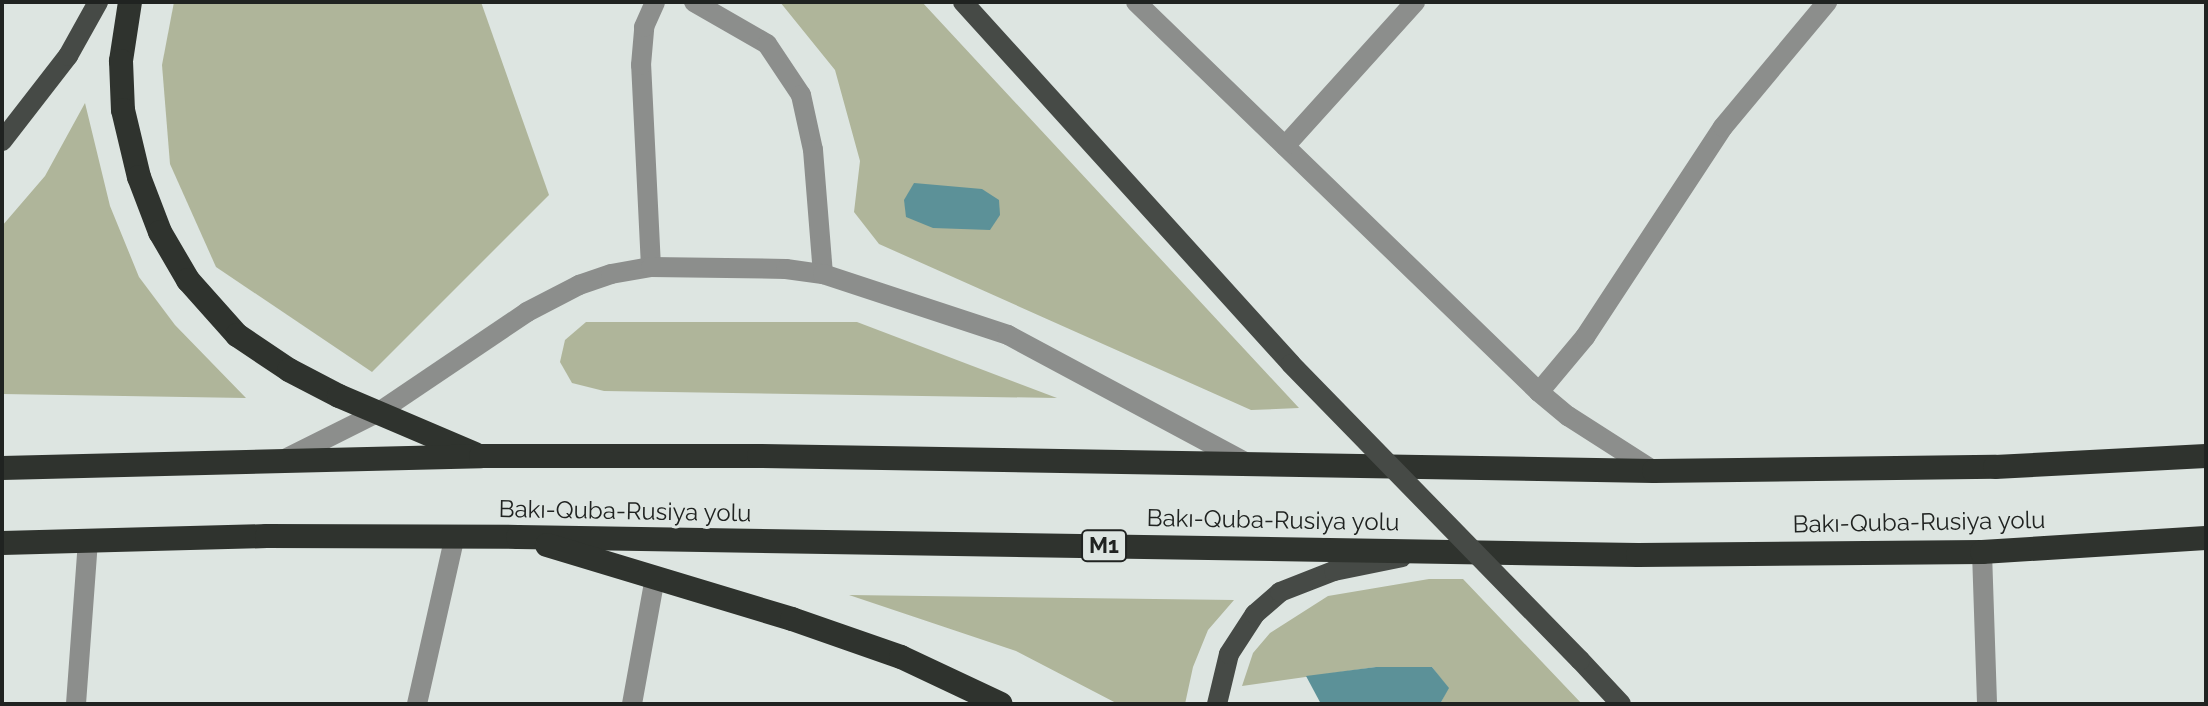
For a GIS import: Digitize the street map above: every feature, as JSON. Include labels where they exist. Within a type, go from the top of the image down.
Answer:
[{"type":"highway","points":[[130,2],[121,61],[123,110],[139,177],[160,232],[188,280],[237,335],[289,370],[481,456]]},
{"type":"highway","points":[[2,468],[481,456],[1245,462],[1654,471],[2010,466],[2206,456]]},
{"type":"highway","name":"Bakı-Quba-Rusiya yolu","points":[[2,543],[88,539],[455,536],[1638,555],[1982,552],[2206,538]]},
{"type":"highway","points":[[518,537],[792,619],[901,657],[1001,704]]},
{"type":"main road","points":[[4,134],[68,56],[98,2]]},
{"type":"main road","points":[[963,2],[1291,364],[1621,704]]},
{"type":"main road","points":[[1217,704],[1229,654],[1255,614],[1280,592],[1334,571],[1436,551]]},
{"type":"street","points":[[651,267],[641,65],[644,27],[655,2]]},
{"type":"street","points":[[694,2],[767,44],[801,95],[813,150],[823,274]]},
{"type":"street","points":[[1136,2],[1539,392],[1578,423],[1654,471]]},
{"type":"street","points":[[1285,146],[1415,2]]},
{"type":"street","points":[[1539,392],[1585,337],[1723,127],[1827,2]]},
{"type":"street","points":[[280,462],[379,412],[527,312],[579,285],[611,274],[651,267],[786,269],[823,274],[1008,335],[1245,462]]},
{"type":"street","points":[[417,704],[455,536]]},
{"type":"street","points":[[76,704],[88,539]]},
{"type":"street","points":[[1982,552],[1987,704]]},
{"type":"street","points":[[632,704],[655,578]]},
{"type":"green space","points":[[174,2],[481,2],[549,195],[372,372],[216,267],[170,164],[162,65]]},
{"type":"green space","points":[[780,2],[922,2],[1299,408],[1251,410],[879,244],[854,212],[860,161],[835,70]]},
{"type":"green space","points":[[85,103],[110,206],[139,277],[175,325],[246,398],[2,394],[2,226],[45,176]]},
{"type":"green space","points":[[586,322],[857,322],[1057,398],[604,391],[572,383],[560,362],[565,340]]},
{"type":"green space","points":[[1429,579],[1463,579],[1582,704],[1440,704],[1448,688],[1432,667],[1376,667],[1242,686],[1253,653],[1270,633],[1328,596]]},
{"type":"green space","points":[[849,595],[1234,600],[1208,630],[1193,667],[1185,704],[1118,704],[1016,651]]},
{"type":"water","points":[[914,183],[982,189],[999,200],[1000,215],[990,230],[933,228],[906,217],[904,200]]},
{"type":"water","points":[[1376,667],[1432,667],[1449,688],[1440,704],[1321,704],[1306,676]]}]
